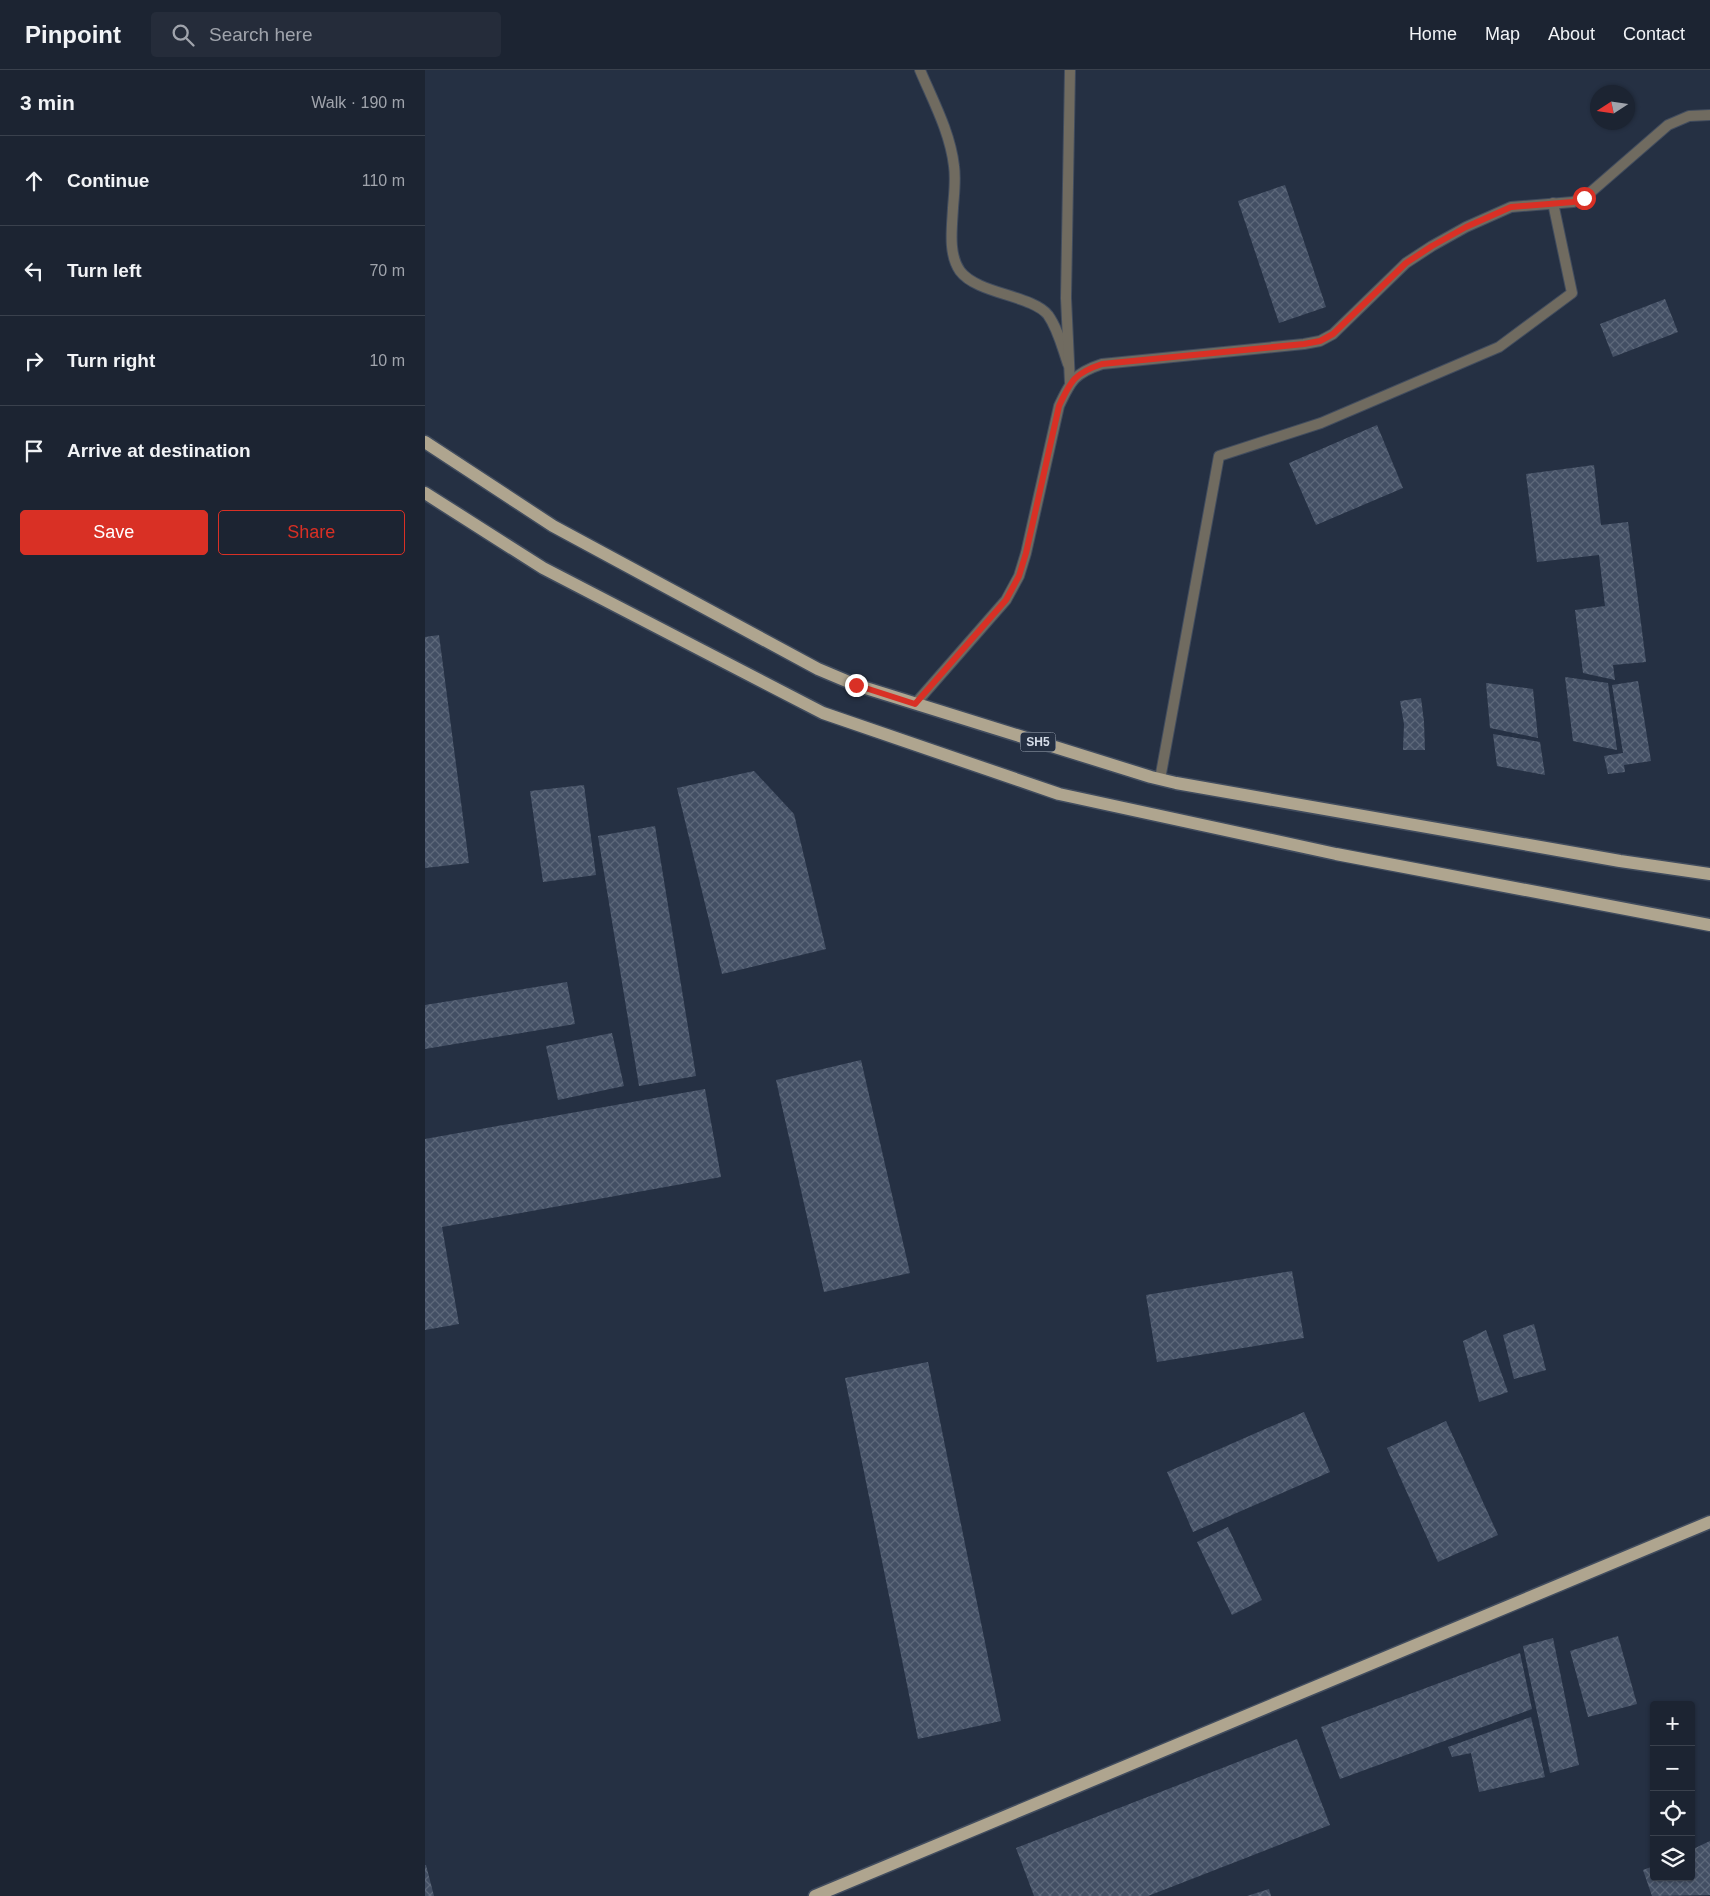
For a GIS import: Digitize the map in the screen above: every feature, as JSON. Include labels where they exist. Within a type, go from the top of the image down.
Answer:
[{"type":"main road","name":"SH5","points":[[425,442],[553,526],[836,678],[1159,779],[1620,861],[1710,874]]},
{"type":"main road","points":[[425,493],[543,568],[823,714],[1059,794],[1336,854],[1710,925]]},
{"type":"main road","points":[[815,1896],[1710,1522]]},
{"type":"street","points":[[919,70],[945,129],[952,150],[955,169],[952,244],[955,260],[961,272],[973,282],[1035,306],[1046,313],[1055,326],[1069,366]]},
{"type":"street","points":[[915,704],[1006,600],[1019,576],[1026,553],[1059,406],[1069,383],[1066,298],[1070,70]]},
{"type":"street","points":[[1069,383],[1084,370],[1102,364],[1320,341],[1333,334],[1406,263],[1432,246],[1466,227],[1511,207],[1573,202],[1584,198],[1668,125],[1689,116],[1710,115]]},
{"type":"street","points":[[1159,779],[1219,456],[1321,424],[1499,348],[1572,293],[1553,203]]},
{"type":"building","points":[[1285,185],[1326,307],[1279,323],[1238,201]]},
{"type":"building","points":[[1665,299],[1678,332],[1613,357],[1600,324]]},
{"type":"building","points":[[1377,425],[1403,488],[1316,525],[1289,463]]},
{"type":"building","points":[[1594,465],[1601,525],[1628,522],[1646,662],[1613,665],[1615,680],[1583,673],[1575,610],[1605,606],[1599,555],[1537,562],[1526,474]]},
{"type":"building","points":[[439,635],[469,863],[425,868],[425,637]]},
{"type":"building","points":[[1565,677],[1608,683],[1617,750],[1573,741]]},
{"type":"building","points":[[1638,681],[1651,761],[1624,765],[1625,772],[1608,774],[1604,756],[1623,753],[1612,685]]},
{"type":"building","points":[[1486,683],[1533,689],[1538,738],[1490,728]]},
{"type":"building","points":[[1421,698],[1425,750],[1403,750],[1404,724],[1400,701]]},
{"type":"building","points":[[1493,734],[1540,742],[1545,775],[1497,766]]},
{"type":"building","points":[[754,771],[794,814],[826,949],[722,974],[677,788]]},
{"type":"building","points":[[584,785],[596,875],[543,882],[530,791]]},
{"type":"building","points":[[655,826],[696,1076],[639,1086],[598,836]]},
{"type":"building","points":[[567,982],[575,1024],[425,1049],[425,1005]]},
{"type":"building","points":[[612,1033],[624,1086],[558,1100],[546,1046]]},
{"type":"building","points":[[861,1060],[910,1273],[824,1292],[776,1080]]},
{"type":"building","points":[[705,1089],[721,1177],[442,1227],[459,1324],[425,1330],[425,1139]]},
{"type":"building","points":[[1292,1271],[1304,1338],[1157,1362],[1146,1295]]},
{"type":"building","points":[[1534,1324],[1546,1370],[1514,1379],[1503,1335]]},
{"type":"building","points":[[1486,1330],[1508,1392],[1479,1402],[1463,1341]]},
{"type":"building","points":[[928,1362],[1001,1721],[918,1739],[845,1378]]},
{"type":"building","points":[[1304,1412],[1330,1472],[1193,1532],[1167,1472]]},
{"type":"building","points":[[1446,1421],[1498,1535],[1438,1562],[1387,1448]]},
{"type":"building","points":[[1228,1527],[1262,1600],[1232,1615],[1197,1542]]},
{"type":"building","points":[[1618,1636],[1637,1704],[1588,1717],[1570,1651]]},
{"type":"building","points":[[1553,1638],[1579,1765],[1550,1773],[1523,1646]]},
{"type":"building","points":[[1520,1653],[1532,1709],[1340,1779],[1321,1727]]},
{"type":"building","points":[[1531,1717],[1545,1777],[1479,1792],[1471,1753],[1452,1757],[1448,1747]]},
{"type":"building","points":[[1297,1739],[1330,1825],[1148,1896],[1034,1896],[1016,1848]]},
{"type":"building","points":[[1710,1841],[1710,1895],[1652,1896],[1643,1870],[1650,1867],[1650,1881],[1695,1881],[1695,1848]]},
{"type":"building","points":[[426,1865],[434,1896],[425,1896]]},
{"type":"building","points":[[1269,1889],[1271,1896],[1247,1896]]},
{"type":"route","points":[[856,685],[915,704],[1006,600],[1019,576],[1026,553],[1059,406],[1069,383],[1084,370],[1102,364],[1320,341],[1333,334],[1406,263],[1466,227],[1511,207],[1573,202],[1584,198]]}]
